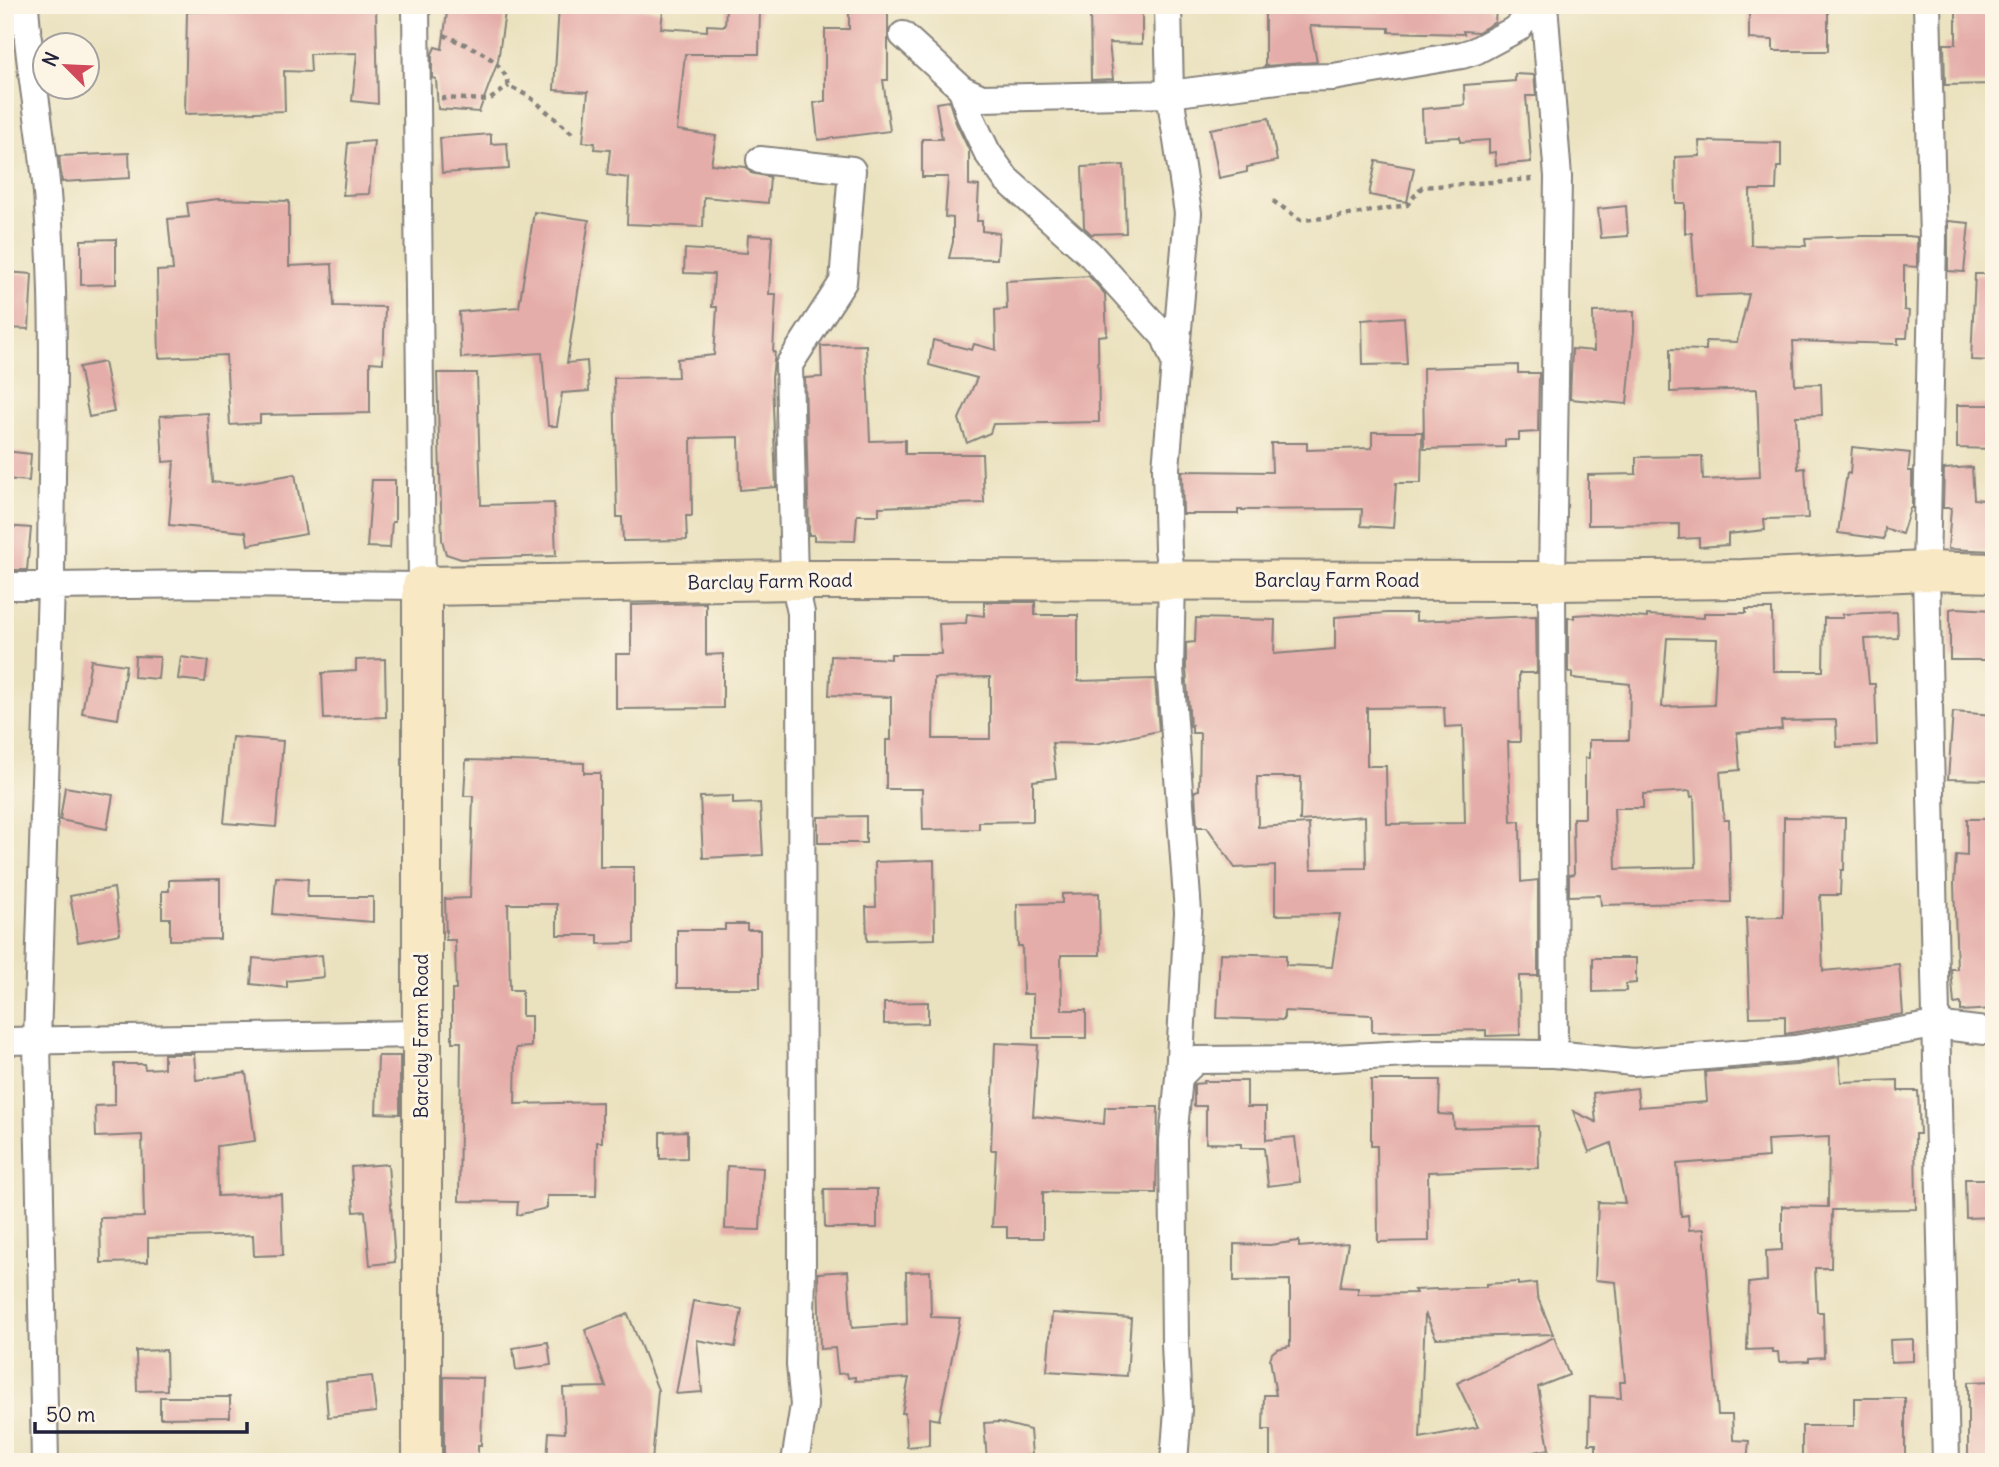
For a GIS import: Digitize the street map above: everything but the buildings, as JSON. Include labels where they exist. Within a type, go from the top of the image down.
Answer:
[{"type":"street","points":[[25,5],[27,45],[48,204],[52,298],[51,586],[37,1041],[45,1462]]},
{"type":"street","points":[[1168,5],[1170,94],[1188,213],[1166,468],[1168,550],[1172,579],[1170,668],[1188,912],[1173,1140],[1178,1410],[1174,1462]]},
{"type":"street","points":[[1927,5],[1933,240],[1926,571],[1946,1462]]},
{"type":"street","points":[[903,35],[962,89],[982,98],[1170,94],[1293,78],[1333,77],[1462,55],[1518,28],[1526,17],[1544,11],[1558,177],[1552,581],[1554,1054]]},
{"type":"street","points":[[5,586],[422,586],[416,18]]},
{"type":"street","points":[[962,89],[970,116],[987,152],[1006,179],[1090,254],[1165,337],[1174,360]]},
{"type":"street","points":[[760,160],[852,170],[843,282],[789,365],[794,580],[801,613],[800,1365],[803,1405],[794,1462]]},
{"type":"street","name":"Barclay Farm Road","points":[[422,1462],[422,586],[794,580],[1552,581],[1743,579],[1926,571],[1994,573]]},
{"type":"street","points":[[1179,1077],[1196,1060],[1315,1059],[1426,1053],[1554,1054],[1633,1062],[1795,1049],[1935,1025],[1994,1032]]},
{"type":"street","points":[[5,1041],[420,1034]]},
{"type":"path","points":[[416,18],[489,57],[506,72],[509,86]]},
{"type":"path","points":[[416,97],[489,100],[509,86]]},
{"type":"path","points":[[509,86],[530,97],[573,134]]},
{"type":"path","points":[[1273,201],[1301,220],[1325,218],[1407,205],[1422,187],[1558,177]]}]
